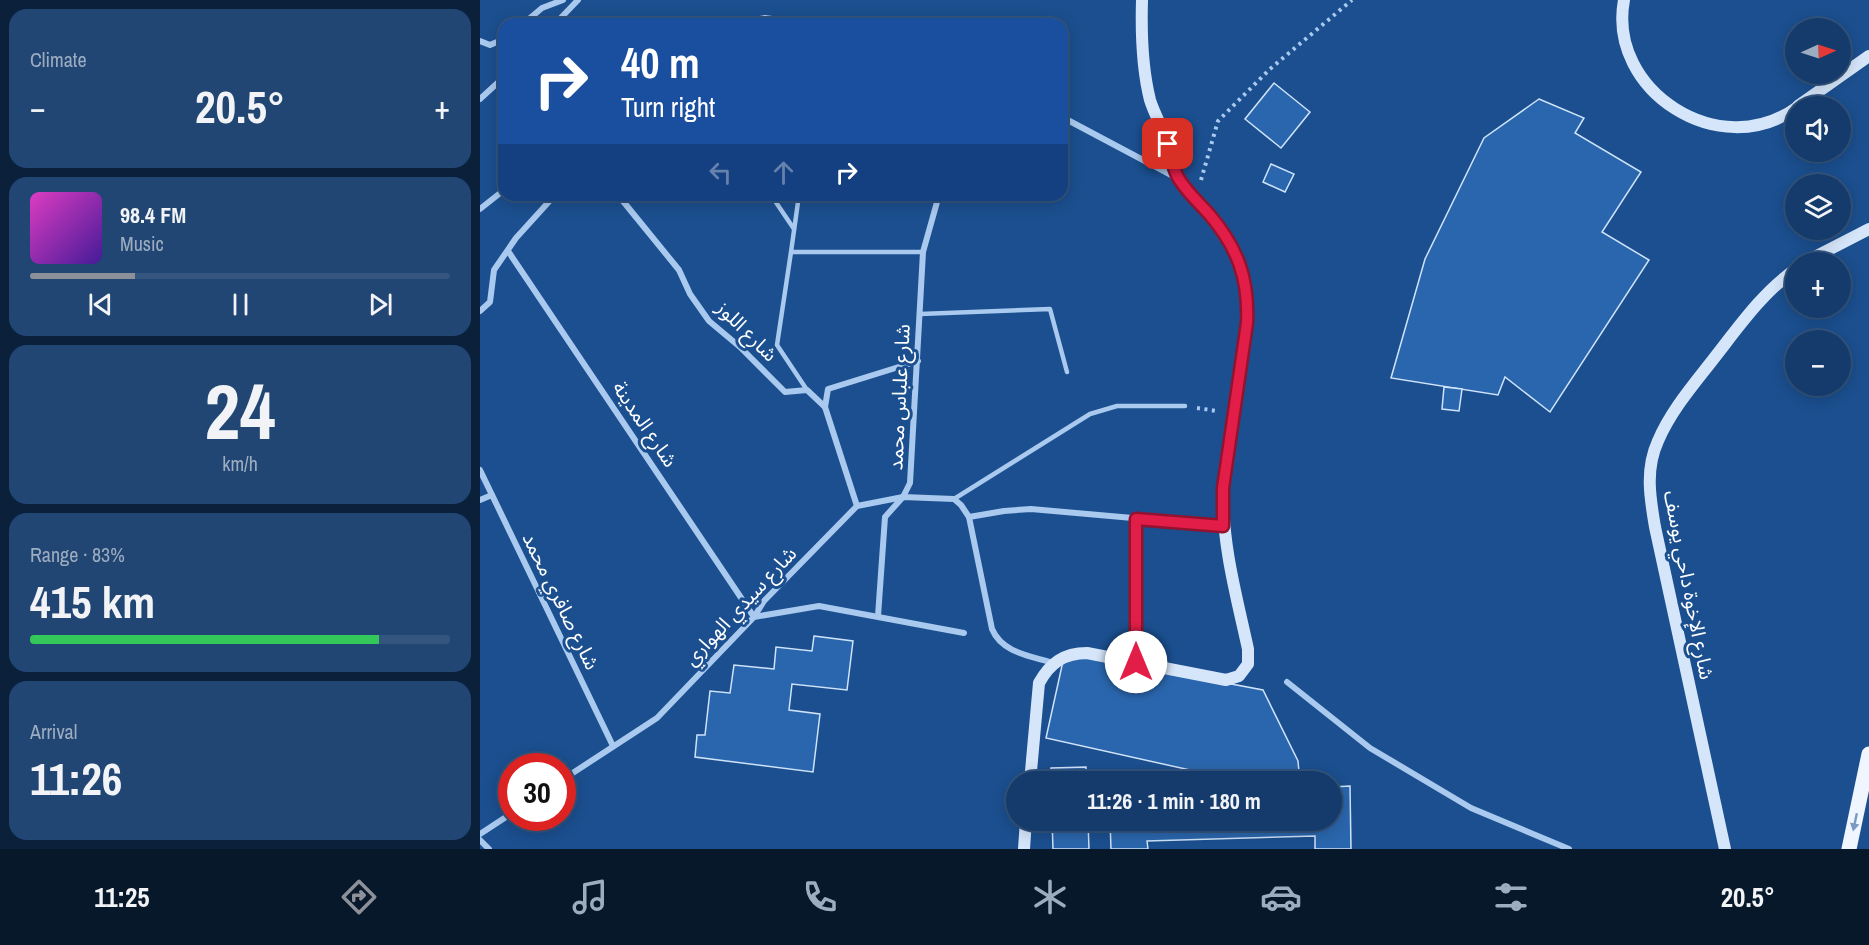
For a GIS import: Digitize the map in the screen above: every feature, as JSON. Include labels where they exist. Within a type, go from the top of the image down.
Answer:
[{"type":"main road","points":[[1850,849],[1869,754]]},
{"type":"street","points":[[530,18],[542,8],[563,0]]},
{"type":"street","points":[[561,18],[578,0]]},
{"type":"street","points":[[1142,0],[1144,66],[1148,88],[1178,178]]},
{"type":"street","points":[[1624,0],[1623,27],[1627,48],[1635,66],[1653,91],[1676,111],[1694,120],[1734,127],[1774,120],[1785,114]]},
{"type":"street","points":[[480,41],[490,45],[498,42]]},
{"type":"street","points":[[1813,96],[1869,56]]},
{"type":"street","points":[[480,99],[498,82]]},
{"type":"street","points":[[1031,771],[1039,683],[1053,663],[1063,657],[1076,653],[1087,653],[1226,680],[1239,676],[1248,664],[1249,657],[1225,548],[1223,526],[1223,488],[1247,323],[1246,283],[1231,244],[1220,227],[1178,178],[1068,120]]},
{"type":"street","points":[[480,209],[498,195]]},
{"type":"street","points":[[480,311],[490,302],[494,270],[550,201]]},
{"type":"street","name":"شارع اللوز","points":[[623,201],[678,270],[690,294],[710,321],[740,346],[785,392],[807,390]]},
{"type":"street","name":"شارع علباس محمد","points":[[878,616],[885,517],[903,497],[910,483],[924,252],[937,201]]},
{"type":"street","points":[[1824,252],[1869,229]]},
{"type":"street","name":"شارع المدينة","points":[[508,251],[754,617]]},
{"type":"street","name":"شارع الإخوة داحي يوسف","points":[[1725,849],[1655,527],[1649,492],[1650,466],[1657,441],[1683,399],[1761,299],[1785,278]]},
{"type":"street","points":[[918,361],[828,389],[825,407],[857,506],[903,497],[954,499],[969,517],[995,638],[1007,648],[1053,663]]},
{"type":"street","points":[[807,390],[825,407]]},
{"type":"street","name":"شارع صافري محمد","points":[[480,470],[613,746]]},
{"type":"street","points":[[480,500],[492,495]]},
{"type":"street","name":"شارع سيدي الهواري","points":[[576,771],[657,717],[754,617],[764,601],[857,506]]},
{"type":"street","points":[[969,517],[1031,509],[1223,526]]},
{"type":"street","points":[[1136,519],[1136,662]]},
{"type":"street","points":[[754,617],[819,606],[964,633]]},
{"type":"street","points":[[1287,682],[1380,754],[1471,808],[1569,849]]},
{"type":"street","points":[[480,834],[498,822]]},
{"type":"street","points":[[1024,849],[1025,831]]},
{"type":"street","points":[[480,840],[489,849]]},
{"type":"lane","points":[[775,201],[794,229]]},
{"type":"lane","points":[[798,201],[777,345],[807,390]]},
{"type":"lane","points":[[790,252],[924,252]]},
{"type":"lane","name":"شارع علباس محمد","points":[[920,314],[1050,309],[1067,372]]},
{"type":"lane","points":[[954,499],[1090,414],[1117,406],[1185,406]]},
{"type":"path","points":[[1196,199],[1218,121],[1270,69],[1352,0]]},
{"type":"path","points":[[1185,406],[1235,414]]},
{"type":"building","points":[[1274,83],[1310,112],[1281,148],[1245,119]]},
{"type":"building","points":[[1539,99],[1584,118],[1575,133],[1641,172],[1602,232],[1649,260],[1550,412],[1505,377],[1498,395],[1391,378],[1425,259],[1484,138]]},
{"type":"building","points":[[1271,164],[1294,174],[1285,192],[1263,182]]},
{"type":"building","points":[[1444,387],[1462,389],[1459,411],[1442,409]]},
{"type":"building","points":[[814,636],[853,641],[847,690],[792,684],[789,710],[820,714],[813,772],[695,757],[697,735],[705,735],[710,691],[730,693],[734,665],[774,669],[776,647],[812,651]]},
{"type":"building","points":[[1083,656],[1263,690],[1298,761],[1299,771],[1194,771],[1046,738],[1063,661]]},
{"type":"building","points":[[1086,767],[1086,771],[1051,771],[1051,768]]},
{"type":"building","points":[[1342,786],[1350,786],[1351,849],[1315,849],[1315,836],[1147,841],[1148,849],[1111,849],[1110,831],[1342,831]]},
{"type":"building","points":[[1052,831],[1088,831],[1089,849],[1053,849]]},
{"type":"route","points":[[1136,662],[1136,519],[1223,526],[1223,488],[1247,323],[1246,283],[1240,263],[1220,227],[1178,178],[1168,144]]}]
